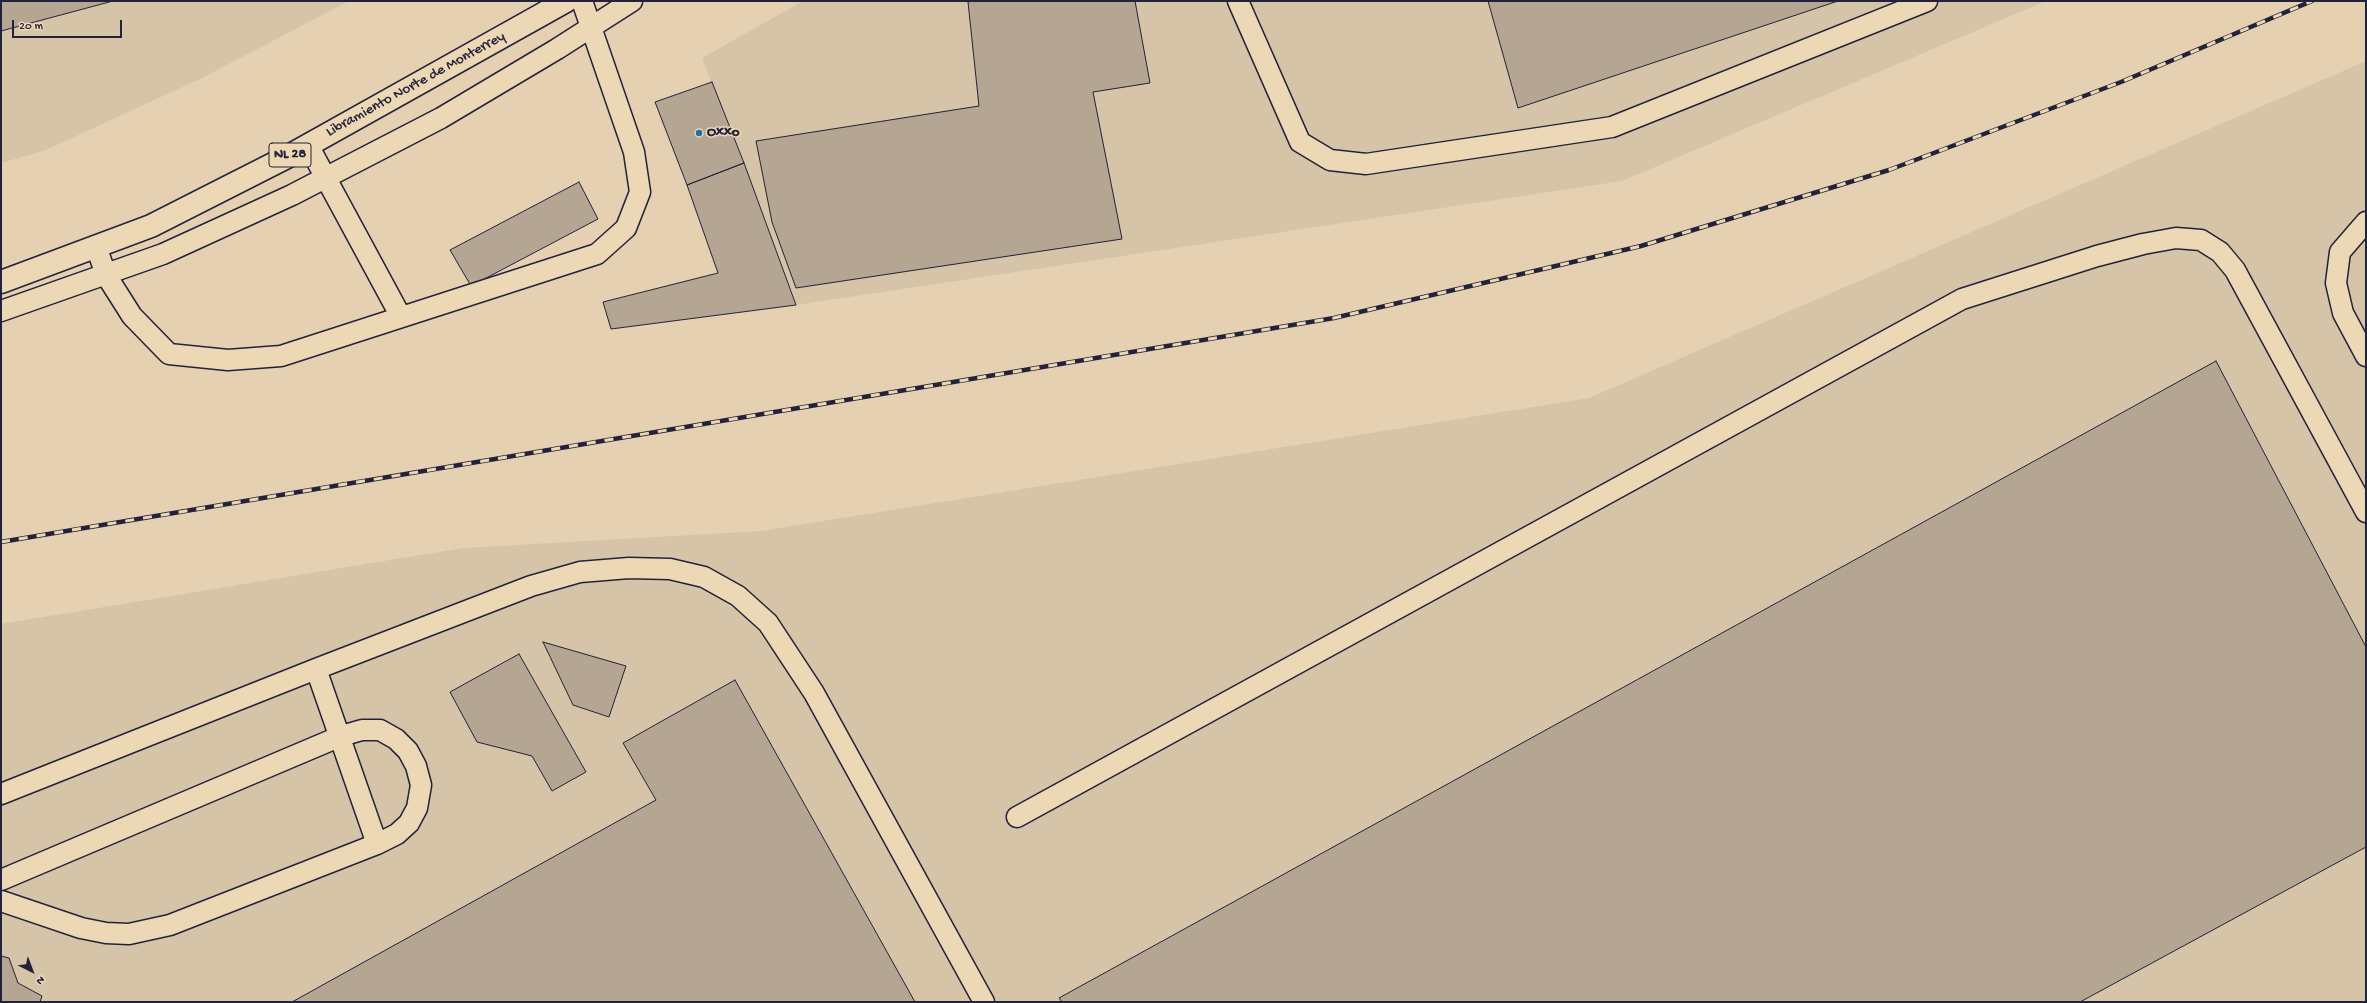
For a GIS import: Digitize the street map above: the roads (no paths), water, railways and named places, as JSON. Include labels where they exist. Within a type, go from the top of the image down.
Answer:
[{"type":"main road","name":"Libramiento Norte de Monterrey","points":[[1,282],[151,226],[308,146],[566,1]]},
{"type":"lane","points":[[96,246],[106,275],[132,316],[169,354],[228,360],[281,356],[596,254],[626,228],[640,192],[634,152],[593,26],[582,1]]},
{"type":"lane","points":[[1,311],[163,254],[326,178],[441,118],[632,1]]},
{"type":"lane","points":[[1238,1],[1300,142],[1330,160],[1366,164],[1612,127],[1927,1]]},
{"type":"lane","points":[[308,146],[401,317]]},
{"type":"lane","points":[[2366,222],[2340,252],[2336,283],[2343,313],[2366,356]]},
{"type":"lane","points":[[1017,817],[1962,299],[2097,256],[2143,244],[2176,238],[2201,240],[2220,252],[2235,270],[2366,512]]},
{"type":"lane","points":[[1,794],[316,668],[531,586],[580,572],[629,568],[670,569],[704,577],[738,596],[768,624],[792,657],[814,693],[984,1002]]},
{"type":"lane","points":[[316,668],[341,736],[377,844]]},
{"type":"lane","points":[[1,880],[341,736],[362,730],[380,730],[396,739],[408,751],[416,766],[421,785],[417,808],[409,823],[397,834],[377,844],[170,925],[129,934],[106,933],[81,928],[1,901]]},
{"type":"railway","points":[[1,542],[1334,318],[1641,246],[1889,170],[2121,82],[2312,1]]},
{"type":"place","name":"Oxxo","points":[[699,133]]}]
